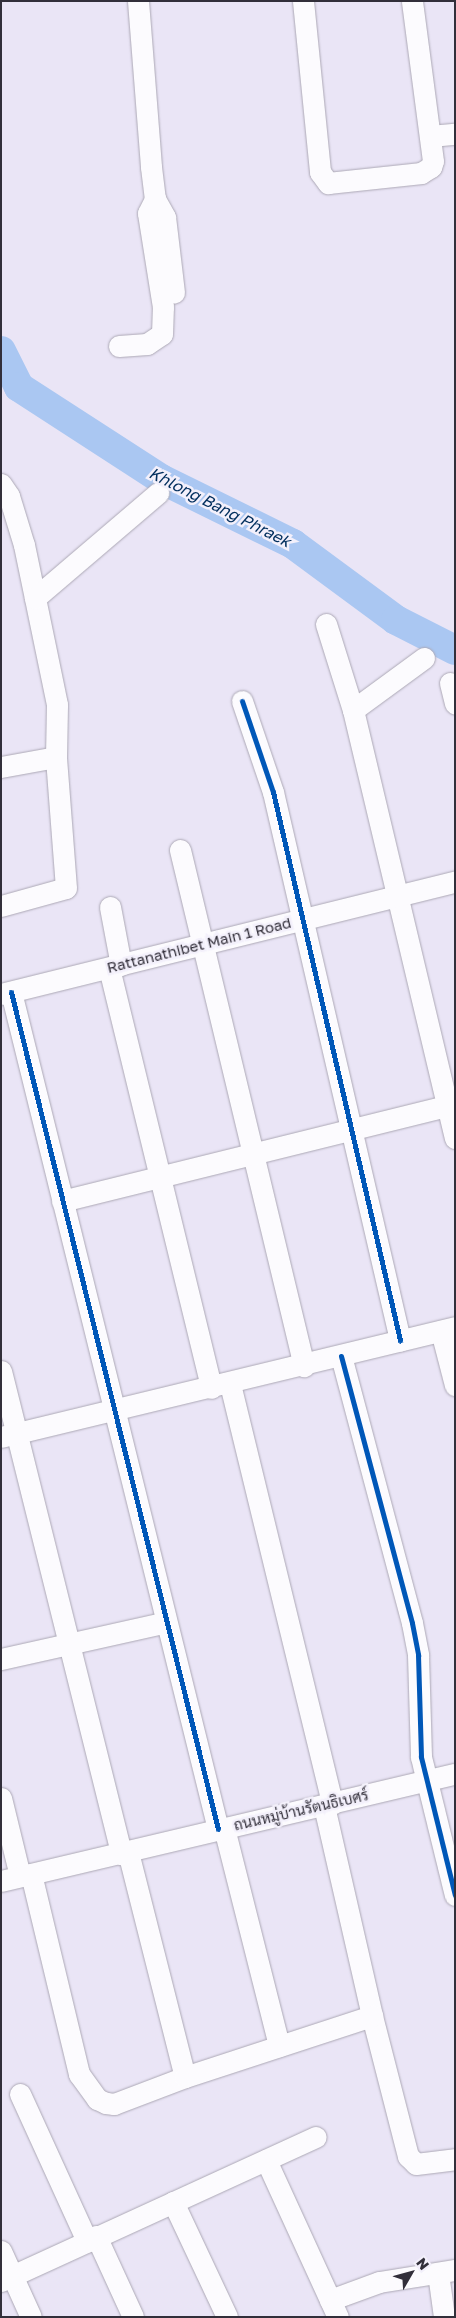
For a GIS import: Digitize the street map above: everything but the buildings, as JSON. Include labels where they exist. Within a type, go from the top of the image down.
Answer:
[{"type":"street","points":[[138,1],[156,199],[165,216],[174,292]]},
{"type":"street","points":[[303,1],[323,180],[328,183],[427,171],[433,161],[412,1]]},
{"type":"street","points":[[430,136],[455,134]]},
{"type":"street","points":[[119,346],[147,344],[162,334],[163,307],[148,213],[156,199]]},
{"type":"street","points":[[1,484],[9,496],[24,544],[57,704],[56,757],[66,888],[1,906]]},
{"type":"street","points":[[35,598],[158,493]]},
{"type":"street","points":[[326,624],[354,710],[398,896],[451,1105],[455,1138]]},
{"type":"street","points":[[354,710],[424,658]]},
{"type":"street","points":[[242,701],[273,792],[301,920],[400,1340]]},
{"type":"street","points":[[1,767],[56,757]]},
{"type":"street","points":[[180,850],[205,944],[304,1366]]},
{"type":"street","name":"Rattanathibet Main 1 Road","points":[[6,993],[455,882]]},
{"type":"street","points":[[110,907],[115,966],[160,1177],[220,1386],[328,1805],[372,2016],[408,2156],[416,2164],[455,2159]]},
{"type":"street","points":[[6,993],[62,1201],[166,1622],[278,2046]]},
{"type":"street","points":[[62,1201],[255,1155],[451,1105]]},
{"type":"street","points":[[9,1435],[114,1412],[448,1329],[455,1385]]},
{"type":"street","points":[[341,1356],[412,1622],[418,1655],[420,1742],[425,1780],[455,1895]]},
{"type":"street","points":[[1,1371],[9,1435],[185,2077]]},
{"type":"street","points":[[1,1659],[166,1622]]},
{"type":"street","name":"ถนนหมู่บ้านรัตนธิเบศร์","points":[[17,1877],[455,1774]]},
{"type":"street","points":[[1,1798],[17,1877],[80,2074],[88,2088],[98,2099],[114,2104],[185,2077],[372,2016]]},
{"type":"street","points":[[20,2094],[133,2317]]},
{"type":"street","points":[[7,2278],[316,2137]]},
{"type":"street","points":[[266,2160],[334,2308],[379,2282],[446,2272],[444,2317]]},
{"type":"street","points":[[173,2202],[227,2317]]},
{"type":"street","points":[[1,2251],[7,2278],[31,2317]]},
{"type":"waterway","name":"Khlong Bang Phraek","points":[[1,351],[19,387],[161,479],[293,544],[396,620],[455,650]]},
{"type":"cycle path","points":[[242,701],[273,792],[400,1340]]},
{"type":"cycle path","points":[[11,992],[218,1829]]},
{"type":"cycle path","points":[[341,1356],[412,1623],[418,1655],[421,1757],[455,1895]]}]
